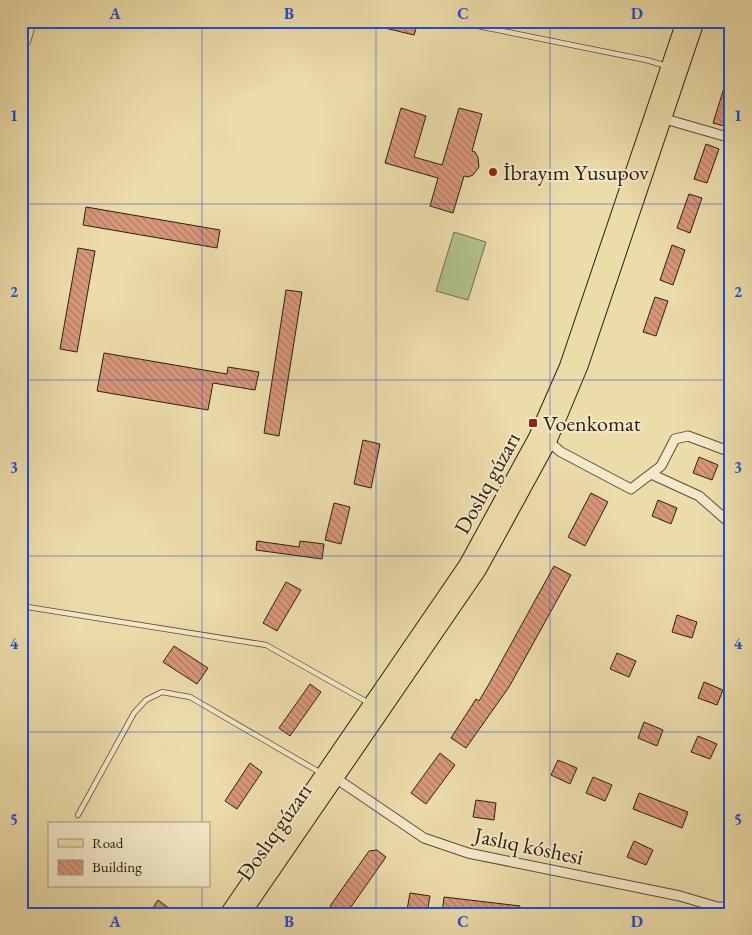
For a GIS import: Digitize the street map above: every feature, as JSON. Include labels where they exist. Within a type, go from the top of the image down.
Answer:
[{"type":"main road","name":"Doslıq gúzarı","points":[[330,777],[371,705],[466,565],[536,437],[567,366],[684,21]]},
{"type":"main road","name":"Doslıq gúzarı","points":[[227,914],[263,871],[478,570],[549,442],[581,365],[697,21]]},
{"type":"main road","name":"Doslıq gúzarı","points":[[243,914],[263,871]]},
{"type":"street","points":[[665,119],[731,138]]},
{"type":"street","points":[[549,442],[561,452],[631,489],[661,466],[676,439],[688,436],[731,452]]},
{"type":"street","points":[[651,474],[699,496],[731,524]]},
{"type":"street","name":"Jaslıq kóshesi","points":[[330,777],[424,838],[459,850],[680,896],[717,907],[730,906]]},
{"type":"lane","points":[[28,42],[34,21]]},
{"type":"lane","points":[[453,21],[646,60],[668,67]]},
{"type":"lane","points":[[21,606],[266,645],[371,705]]},
{"type":"lane","points":[[78,815],[134,713],[146,700],[162,692],[190,697],[330,777]]},
{"type":"green space","points":[[454,232],[486,242],[468,300],[436,291]]},
{"type":"building","points":[[368,21],[396,21],[417,26],[414,35],[368,24]]},
{"type":"building","points":[[729,72],[731,72],[731,118],[728,127],[713,123]]},
{"type":"building","points":[[401,108],[426,116],[414,157],[442,165],[459,108],[482,114],[472,151],[478,157],[479,167],[473,175],[464,176],[453,213],[430,206],[438,178],[385,163]]},
{"type":"building","points":[[706,144],[719,149],[707,183],[694,179]]},
{"type":"building","points":[[689,194],[702,198],[690,233],[677,228]]},
{"type":"building","points":[[86,207],[220,230],[217,248],[83,225]]},
{"type":"building","points":[[672,245],[685,250],[673,285],[660,280]]},
{"type":"building","points":[[78,248],[95,251],[77,352],[60,349]]},
{"type":"building","points":[[286,290],[302,292],[279,436],[264,433]]},
{"type":"building","points":[[655,297],[668,301],[656,336],[643,332]]},
{"type":"building","points":[[104,353],[227,374],[228,367],[259,372],[255,390],[213,383],[208,410],[97,391]]},
{"type":"building","points":[[363,440],[380,444],[371,488],[354,484]]},
{"type":"building","points":[[699,457],[718,465],[712,480],[693,473]]},
{"type":"building","points":[[591,493],[608,502],[585,546],[568,537]]},
{"type":"building","points":[[658,500],[677,508],[671,524],[652,516]]},
{"type":"building","points":[[334,503],[350,507],[341,544],[325,540]]},
{"type":"building","points":[[257,541],[299,547],[300,541],[324,544],[322,559],[256,550]]},
{"type":"building","points":[[554,566],[571,575],[509,687],[466,748],[451,738],[476,699],[479,701]]},
{"type":"building","points":[[286,582],[301,590],[277,631],[263,623]]},
{"type":"building","points":[[677,615],[697,622],[692,638],[672,632]]},
{"type":"building","points":[[174,646],[208,668],[197,684],[163,662]]},
{"type":"building","points":[[617,653],[636,661],[629,677],[610,669]]},
{"type":"building","points":[[704,682],[723,690],[717,705],[698,698]]},
{"type":"building","points":[[310,684],[321,692],[290,736],[279,728]]},
{"type":"building","points":[[644,722],[663,730],[657,746],[638,738]]},
{"type":"building","points":[[698,736],[717,744],[710,759],[691,752]]},
{"type":"building","points":[[440,753],[455,765],[426,804],[411,793]]},
{"type":"building","points":[[558,760],[577,768],[570,784],[551,775]]},
{"type":"building","points":[[250,763],[262,772],[237,809],[225,801]]},
{"type":"building","points":[[593,777],[612,785],[605,801],[586,793]]},
{"type":"building","points":[[639,793],[688,812],[682,828],[633,809]]},
{"type":"building","points":[[476,800],[496,803],[494,820],[473,817]]},
{"type":"building","points":[[634,841],[653,850],[646,865],[627,857]]},
{"type":"building","points":[[377,850],[386,857],[346,914],[342,914],[330,906],[369,851]]},
{"type":"building","points":[[410,893],[430,896],[427,913],[407,910]]},
{"type":"building","points":[[444,897],[520,906],[519,914],[442,914]]},
{"type":"building","points":[[158,900],[170,909],[167,914],[149,914]]},
{"type":"place","name":"İbrayım Yusupov","points":[[493,172]]},
{"type":"place","name":"Voenkomat","points":[[533,423]]}]
